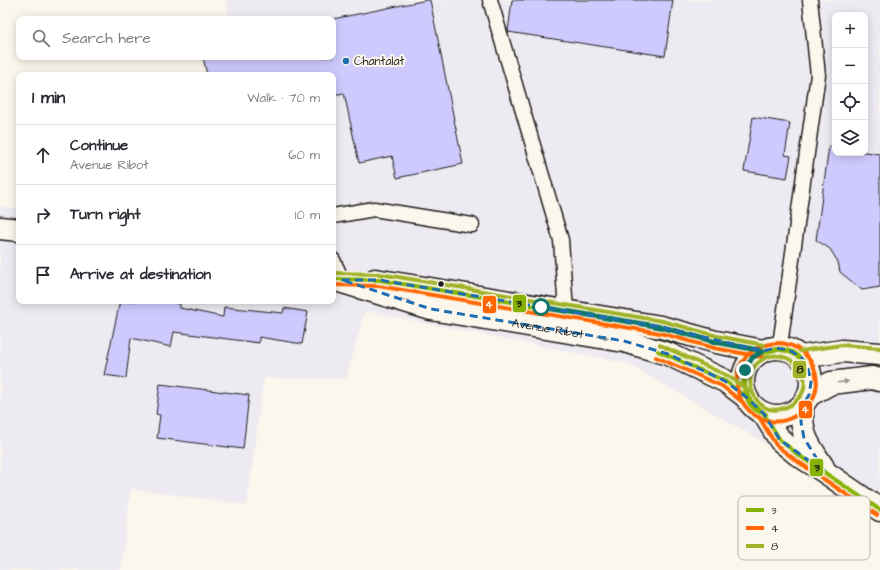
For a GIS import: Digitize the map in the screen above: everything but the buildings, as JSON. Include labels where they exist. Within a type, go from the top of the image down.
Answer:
[{"type":"street","points":[[0,228],[16,230]]},
{"type":"street","name":"Avenue Ribot","points":[[338,280],[379,280],[661,327],[716,342],[770,349]]},
{"type":"street","name":"Avenue Ribot","points":[[338,280],[431,309],[624,341],[668,354],[725,381],[746,396]]},
{"type":"street","points":[[825,472],[804,438],[801,422],[805,400],[811,382],[808,369],[801,358],[789,350],[770,349],[752,358],[745,370],[743,383],[746,396],[753,407],[764,414],[778,417],[791,414],[805,400],[831,383],[872,378],[880,380]]},
{"type":"street","points":[[801,358],[842,351],[880,354]]},
{"type":"street","points":[[764,414],[780,440],[797,454],[860,496]]},
{"type":"street","points":[[870,503],[880,510]]},
{"type":"lane","points":[[490,0],[561,240],[566,311]]},
{"type":"lane","points":[[770,349],[782,338],[818,75],[810,0]]},
{"type":"lane","points":[[336,215],[374,209],[472,225]]},
{"type":"highlighted area","points":[[342,280],[379,280],[661,327],[763,351],[776,348],[789,350],[801,357],[808,369],[811,382],[809,395],[802,406],[801,422],[804,438],[825,472],[780,440],[764,414],[745,396],[725,381],[668,354],[624,341],[431,309]]},
{"type":"shaded area","points":[[225,0],[880,0],[880,509],[870,503],[870,496],[857,496],[626,363],[365,311],[346,379],[264,378],[247,505],[131,489],[121,570],[0,570],[0,206],[16,209],[16,304],[336,304],[336,72],[206,72],[204,60],[336,60],[336,16],[229,16]]},
{"type":"transit line","name":"8","points":[[336,273],[380,274],[662,321],[717,336],[764,345]]},
{"type":"transit line","name":"3","points":[[336,279],[379,280],[661,327],[716,342],[763,351]]},
{"type":"transit line","name":"4","points":[[336,285],[378,286],[660,333],[714,348],[762,357]]},
{"type":"transit line","name":"4","points":[[746,357],[739,370],[737,383],[739,396],[746,407],[755,415],[767,421],[781,421],[797,415],[805,410],[813,398],[817,385],[815,372],[810,361],[802,351],[791,345],[778,343],[763,346],[750,353]]},
{"type":"transit line","name":"8","points":[[660,345],[728,376],[749,391]]},
{"type":"transit line","name":"8","points":[[800,351],[842,345],[880,348]]},
{"type":"transit line","name":"3","points":[[754,357],[756,354],[781,349],[792,352],[803,361]]},
{"type":"transit line","name":"3","points":[[754,357],[774,350],[780,350],[791,353],[803,361]]},
{"type":"transit line","name":"3","points":[[658,351],[725,381],[745,396]]},
{"type":"transit line","name":"8","points":[[753,368],[750,380],[752,392],[755,398],[763,406],[772,410],[784,408],[792,404],[802,394],[805,384],[802,373],[796,364],[787,358],[776,356],[765,358],[754,367]]},
{"type":"transit line","name":"4","points":[[656,357],[722,386],[741,401]]},
{"type":"transit line","name":"3","points":[[746,370],[745,384],[748,396],[751,401],[766,414]]},
{"type":"transit line","name":"3","points":[[746,370],[744,376],[744,390],[746,397],[754,408],[759,412],[766,414]]},
{"type":"transit line","name":"3","points":[[764,414],[780,440],[797,454],[859,496]]},
{"type":"transit line","name":"4","points":[[759,417],[776,445],[849,496]]},
{"type":"transit line","name":"3","points":[[870,503],[880,510]]},
{"type":"transit line","name":"4","points":[[870,510],[877,515]]},
{"type":"place","name":"Chantalat","points":[[346,61]]},
{"type":"route","points":[[541,307],[661,327],[716,342],[763,351],[752,358],[745,370]]}]
